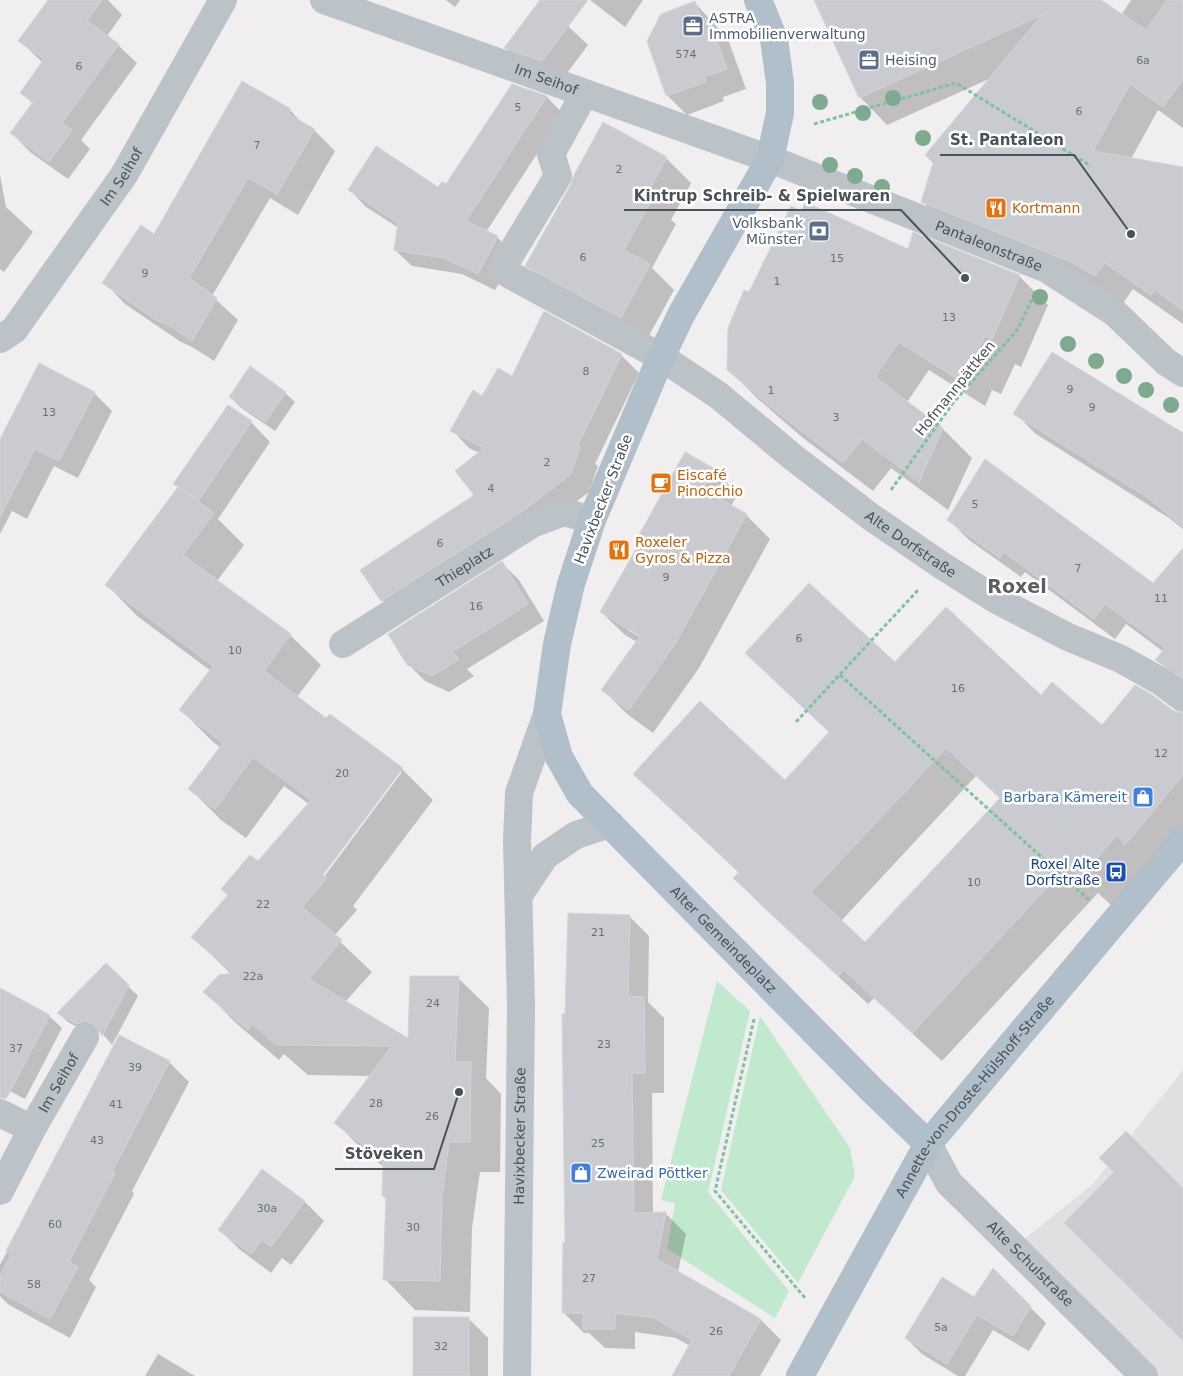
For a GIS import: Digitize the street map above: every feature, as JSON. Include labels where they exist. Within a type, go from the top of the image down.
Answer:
[{"type":"main road","points":[[758,0],[774,39],[780,83],[780,112],[773,147]]},
{"type":"main road","name":"Havixbecker Straße","points":[[547,714],[557,644],[571,584],[592,520],[661,357],[681,315],[773,147]]},
{"type":"main road","name":"Alter Gemeindeplatz","points":[[547,714],[559,757],[580,794],[871,1089],[928,1144]]},
{"type":"main road","name":"Annette-von-Droste-Hülshoff-Straße","points":[[800,1376],[928,1144],[1183,840]]},
{"type":"street","name":"Im Seihof","points":[[5,330],[124,175],[223,0]]},
{"type":"street","name":"Im Seihof","points":[[324,0],[584,94],[773,147]]},
{"type":"street","name":"Alte Dorfstraße","points":[[584,94],[551,154],[558,176],[501,270],[661,357],[718,395],[794,458],[871,517],[941,565],[1003,604],[1068,637],[1120,659],[1160,681],[1183,698]]},
{"type":"street","name":"Pantaleonstraße","points":[[773,147],[1047,269],[1115,313],[1166,362],[1183,373]]},
{"type":"street","name":"Thieplatz","points":[[343,644],[532,524],[564,512],[592,520]]},
{"type":"street","name":"Havixbecker Straße","points":[[517,1376],[521,1006],[517,841],[519,793],[547,714]]},
{"type":"street","points":[[519,895],[545,856],[576,835],[610,824]]},
{"type":"street","name":"Im Seihof","points":[[0,1191],[32,1129],[85,1037]]},
{"type":"street","points":[[0,1113],[32,1129]]},
{"type":"street","name":"Alte Schulstraße","points":[[928,1144],[949,1183],[1144,1376]]},
{"type":"path","points":[[773,147],[956,83],[1091,166]]},
{"type":"path","name":"Hofmannpättken","points":[[871,517],[953,404],[1018,329],[1047,269]]},
{"type":"path","points":[[796,722],[941,565]]},
{"type":"path","points":[[840,675],[1114,922]]},
{"type":"path","points":[[763,980],[715,1191],[828,1326]]},
{"type":"shaded area","points":[[1183,1070],[1183,1376],[1152,1376],[1018,1244],[1092,1185]]},
{"type":"green space","points":[[717,981],[750,1011],[708,1192],[789,1291],[775,1318],[667,1249],[675,1203],[661,1200]]},
{"type":"green space","points":[[760,1016],[850,1148],[855,1176],[798,1283],[721,1190]]},
{"type":"building","points":[[48,0],[102,0],[87,21],[119,44],[62,123],[72,130],[49,162],[10,133],[33,102],[20,93],[44,59],[18,41]]},
{"type":"building","points":[[540,0],[588,0],[542,61],[504,48]]},
{"type":"building","points":[[814,0],[1101,0],[1146,30],[1167,0],[1183,0],[1183,79],[1163,107],[1130,84],[1093,151],[1183,167],[1183,310],[1155,290],[1151,295],[1105,263],[1095,276],[1073,263],[921,202],[933,163],[925,155],[1042,15],[859,98]]},
{"type":"building","points":[[695,1],[702,20],[709,18],[727,69],[704,77],[706,82],[666,96],[647,41],[661,14]]},
{"type":"building","points":[[242,81],[291,109],[288,114],[315,129],[277,194],[248,178],[189,278],[217,298],[192,341],[172,327],[158,321],[102,283],[141,225],[154,234]]},
{"type":"building","points":[[512,84],[547,96],[466,221],[498,236],[478,274],[444,258],[394,250],[398,223],[348,190],[376,146],[438,187],[442,182],[446,184]]},
{"type":"building","points":[[603,122],[667,157],[646,196],[652,199],[624,250],[650,264],[621,318],[525,266]]},
{"type":"building","points":[[805,202],[908,249],[913,232],[1020,275],[992,339],[985,336],[972,365],[963,362],[956,378],[899,342],[875,377],[943,428],[919,482],[862,439],[843,463],[773,409],[727,370],[728,328],[744,290],[749,292],[791,206],[802,211]]},
{"type":"building","points":[[544,311],[622,354],[578,445],[580,447],[571,474],[522,512],[381,601],[360,570],[474,495],[455,471],[484,448],[450,431],[473,390],[482,396],[498,368],[512,376]]},
{"type":"building","points":[[1052,352],[1183,433],[1183,527],[1147,497],[1013,414]]},
{"type":"building","points":[[39,363],[95,392],[59,461],[35,449],[0,517],[0,439]]},
{"type":"building","points":[[250,366],[286,392],[265,422],[229,397]]},
{"type":"building","points":[[228,405],[252,421],[199,500],[173,484]]},
{"type":"building","points":[[685,452],[715,469],[703,489],[747,514],[675,644],[629,710],[601,690],[640,636],[600,612],[647,530],[639,535]]},
{"type":"building","points":[[985,459],[1153,583],[1183,548],[1183,679],[1155,660],[1165,648],[1105,604],[1094,619],[1004,552],[1000,558],[947,520]]},
{"type":"building","points":[[178,487],[214,513],[183,555],[291,634],[264,671],[326,718],[330,714],[403,768],[323,875],[327,878],[302,907],[342,940],[309,979],[408,1038],[410,976],[459,976],[455,1062],[471,1062],[470,1142],[449,1142],[442,1197],[440,1281],[383,1280],[386,1197],[382,1196],[383,1160],[334,1123],[392,1046],[276,1045],[253,1024],[248,1030],[203,992],[219,975],[233,973],[191,937],[228,895],[221,889],[250,855],[258,861],[311,800],[253,757],[215,809],[188,789],[223,743],[179,710],[213,666],[105,585]]},
{"type":"building","points":[[502,561],[528,604],[452,652],[459,659],[432,676],[407,665],[388,634]]},
{"type":"building","points":[[809,583],[895,662],[946,607],[1041,695],[1052,682],[1102,725],[1135,685],[1174,711],[1183,713],[1183,775],[1125,845],[1117,835],[1081,877],[1068,865],[912,1033],[844,970],[838,976],[733,878],[739,872],[633,774],[700,701],[785,780],[829,732],[745,653]],"holes":[[[946,748],[1000,798],[865,942],[811,892]]]},
{"type":"building","points":[[568,913],[630,915],[628,996],[644,997],[645,1073],[632,1073],[634,1213],[666,1212],[657,1259],[761,1319],[729,1376],[672,1376],[692,1340],[654,1318],[615,1313],[615,1329],[583,1329],[583,1313],[562,1313],[563,1242],[565,1242],[562,1014],[565,1014]]},
{"type":"building","points":[[106,963],[129,985],[102,1036],[92,1023],[84,1021],[77,1024],[57,1013]]},
{"type":"building","points":[[0,988],[50,1015],[6,1099],[0,1098]]},
{"type":"building","points":[[119,1035],[170,1061],[112,1172],[115,1173],[69,1262],[78,1267],[50,1319],[0,1292],[0,1276],[11,1255],[6,1251]]},
{"type":"building","points":[[1126,1131],[1183,1188],[1183,1341],[1064,1223],[1114,1172],[1099,1158]]},
{"type":"building","points":[[262,1169],[305,1201],[271,1247],[262,1240],[251,1254],[218,1230]]},
{"type":"building","points":[[993,1268],[1031,1306],[1013,1336],[977,1315],[947,1364],[905,1338],[942,1277],[974,1297]]},
{"type":"building","points":[[413,1317],[469,1317],[469,1376],[413,1376]]},
{"type":"place","name":"ASTRA Immobilienverwaltung","points":[[693,26]]},
{"type":"place","name":"Heising","points":[[869,60]]},
{"type":"place","name":"Kortmann","points":[[996,208]]},
{"type":"place","name":"Volksbank Münster","points":[[819,231]]},
{"type":"place","name":"St. Pantaleon","points":[[1131,234]]},
{"type":"place","name":"Kintrup Schreib- & Spielwaren","points":[[965,278]]},
{"type":"place","name":"Eiscafé Pinocchio","points":[[661,483]]},
{"type":"place","name":"Roxeler Gyros & Pizza","points":[[619,550]]},
{"type":"place","name":"Barbara Kämereit","points":[[1143,797]]},
{"type":"place","name":"Roxel Alte Dorfstraße","points":[[1116,872]]},
{"type":"place","name":"Stöveken","points":[[459,1092]]},
{"type":"place","name":"Zweirad Pöttker","points":[[581,1173]]},
{"type":"district","name":"Roxel","points":[[1017,586]]}]
